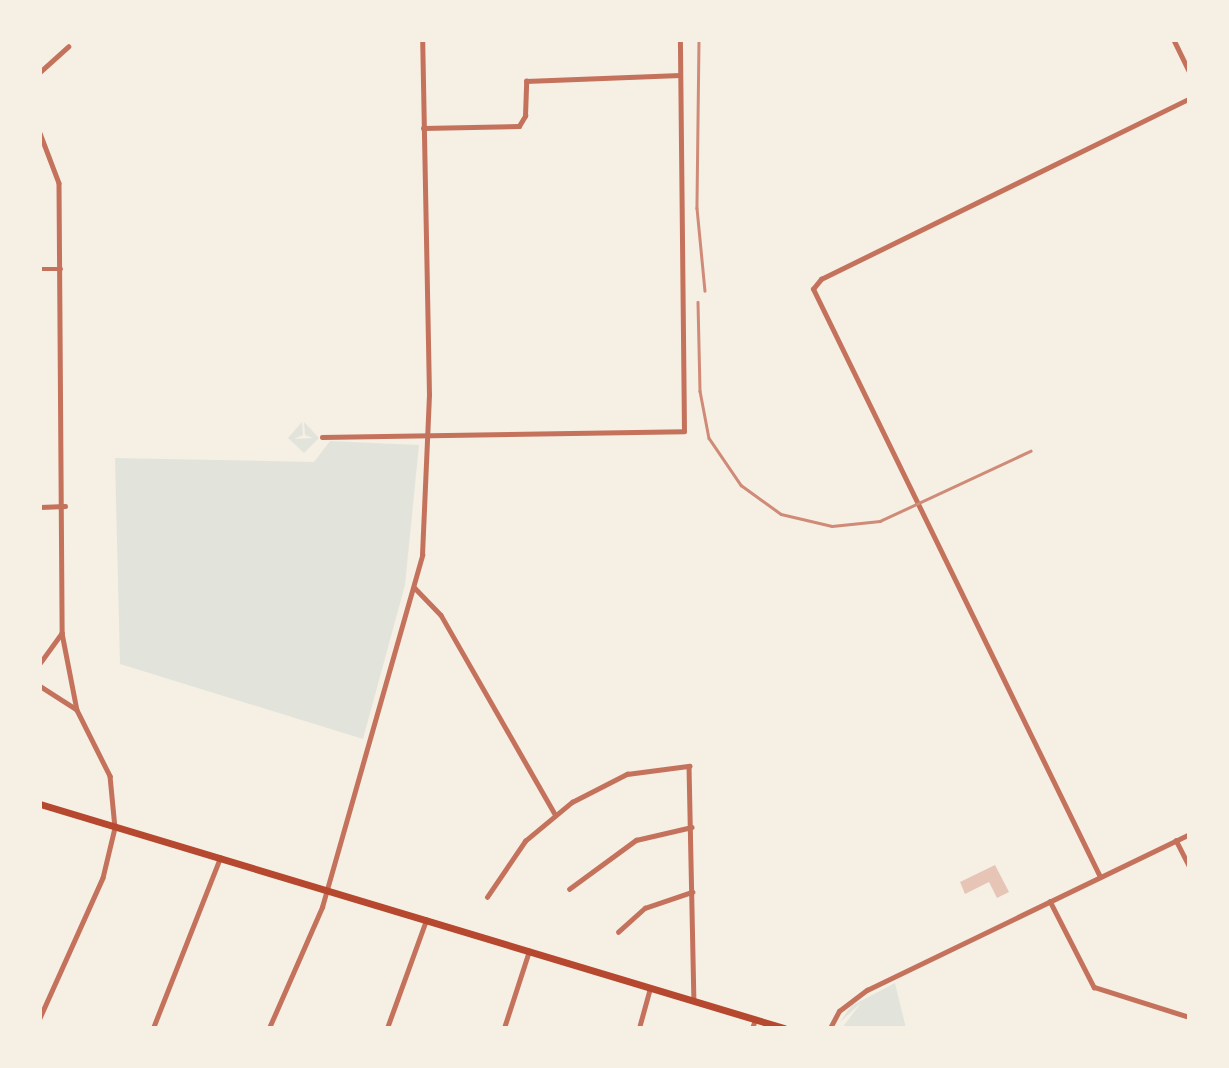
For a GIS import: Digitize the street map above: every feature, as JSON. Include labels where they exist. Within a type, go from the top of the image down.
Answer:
[{"type":"main road","points":[[40,804],[694,1000],[754,1024],[784,1028]]},
{"type":"street","points":[[269,1028],[327,890],[415,588],[426,520],[428,436],[422,40]]},
{"type":"street","points":[[322,437],[684,431],[680,40]]},
{"type":"street","points":[[1174,40],[1189,71]]},
{"type":"street","points":[[40,72],[68,47]]},
{"type":"street","points":[[423,128],[519,126],[525,116],[526,81],[680,75]]},
{"type":"street","points":[[1100,877],[813,286],[1189,99]]},
{"type":"street","points":[[40,132],[57,168],[65,506],[62,633],[77,710],[110,776],[115,828],[103,878],[40,1018]]},
{"type":"street","points":[[40,269],[61,269]]},
{"type":"street","points":[[40,507],[65,506]]},
{"type":"street","points":[[415,588],[441,615],[555,814]]},
{"type":"street","points":[[40,663],[62,633]]},
{"type":"street","points":[[40,686],[77,710]]},
{"type":"street","points":[[487,898],[508,862],[555,814],[627,774],[678,763],[692,770],[694,1000]]},
{"type":"street","points":[[569,889],[636,840],[692,827]]},
{"type":"street","points":[[831,1028],[839,1011],[867,990],[1189,834]]},
{"type":"street","points":[[1176,840],[1189,866]]},
{"type":"street","points":[[153,1028],[221,857]]},
{"type":"street","points":[[618,932],[645,908],[692,892]]},
{"type":"street","points":[[1050,901],[1094,987],[1189,1017]]},
{"type":"street","points":[[387,1028],[426,919]]},
{"type":"street","points":[[504,1028],[529,950]]},
{"type":"street","points":[[639,1028],[650,987]]},
{"type":"shaded area","points":[[302,422],[303,435],[294,439],[313,438],[305,435],[304,422],[319,438],[304,453],[288,438]]},
{"type":"shaded area","points":[[330,441],[419,445],[405,585],[363,739],[120,664],[115,458],[314,462]]},
{"type":"shaded area","points":[[895,983],[906,1028],[842,1028],[861,1003],[840,1022],[851,1006]]},
{"type":"building","points":[[995,865],[1009,892],[997,898],[989,882],[965,894],[960,882]]},
{"type":"railway","points":[[699,40],[697,208],[705,291]]},
{"type":"railway","points":[[698,302],[700,391],[709,438],[741,485],[781,514],[832,526],[880,521],[1030,451]]}]
